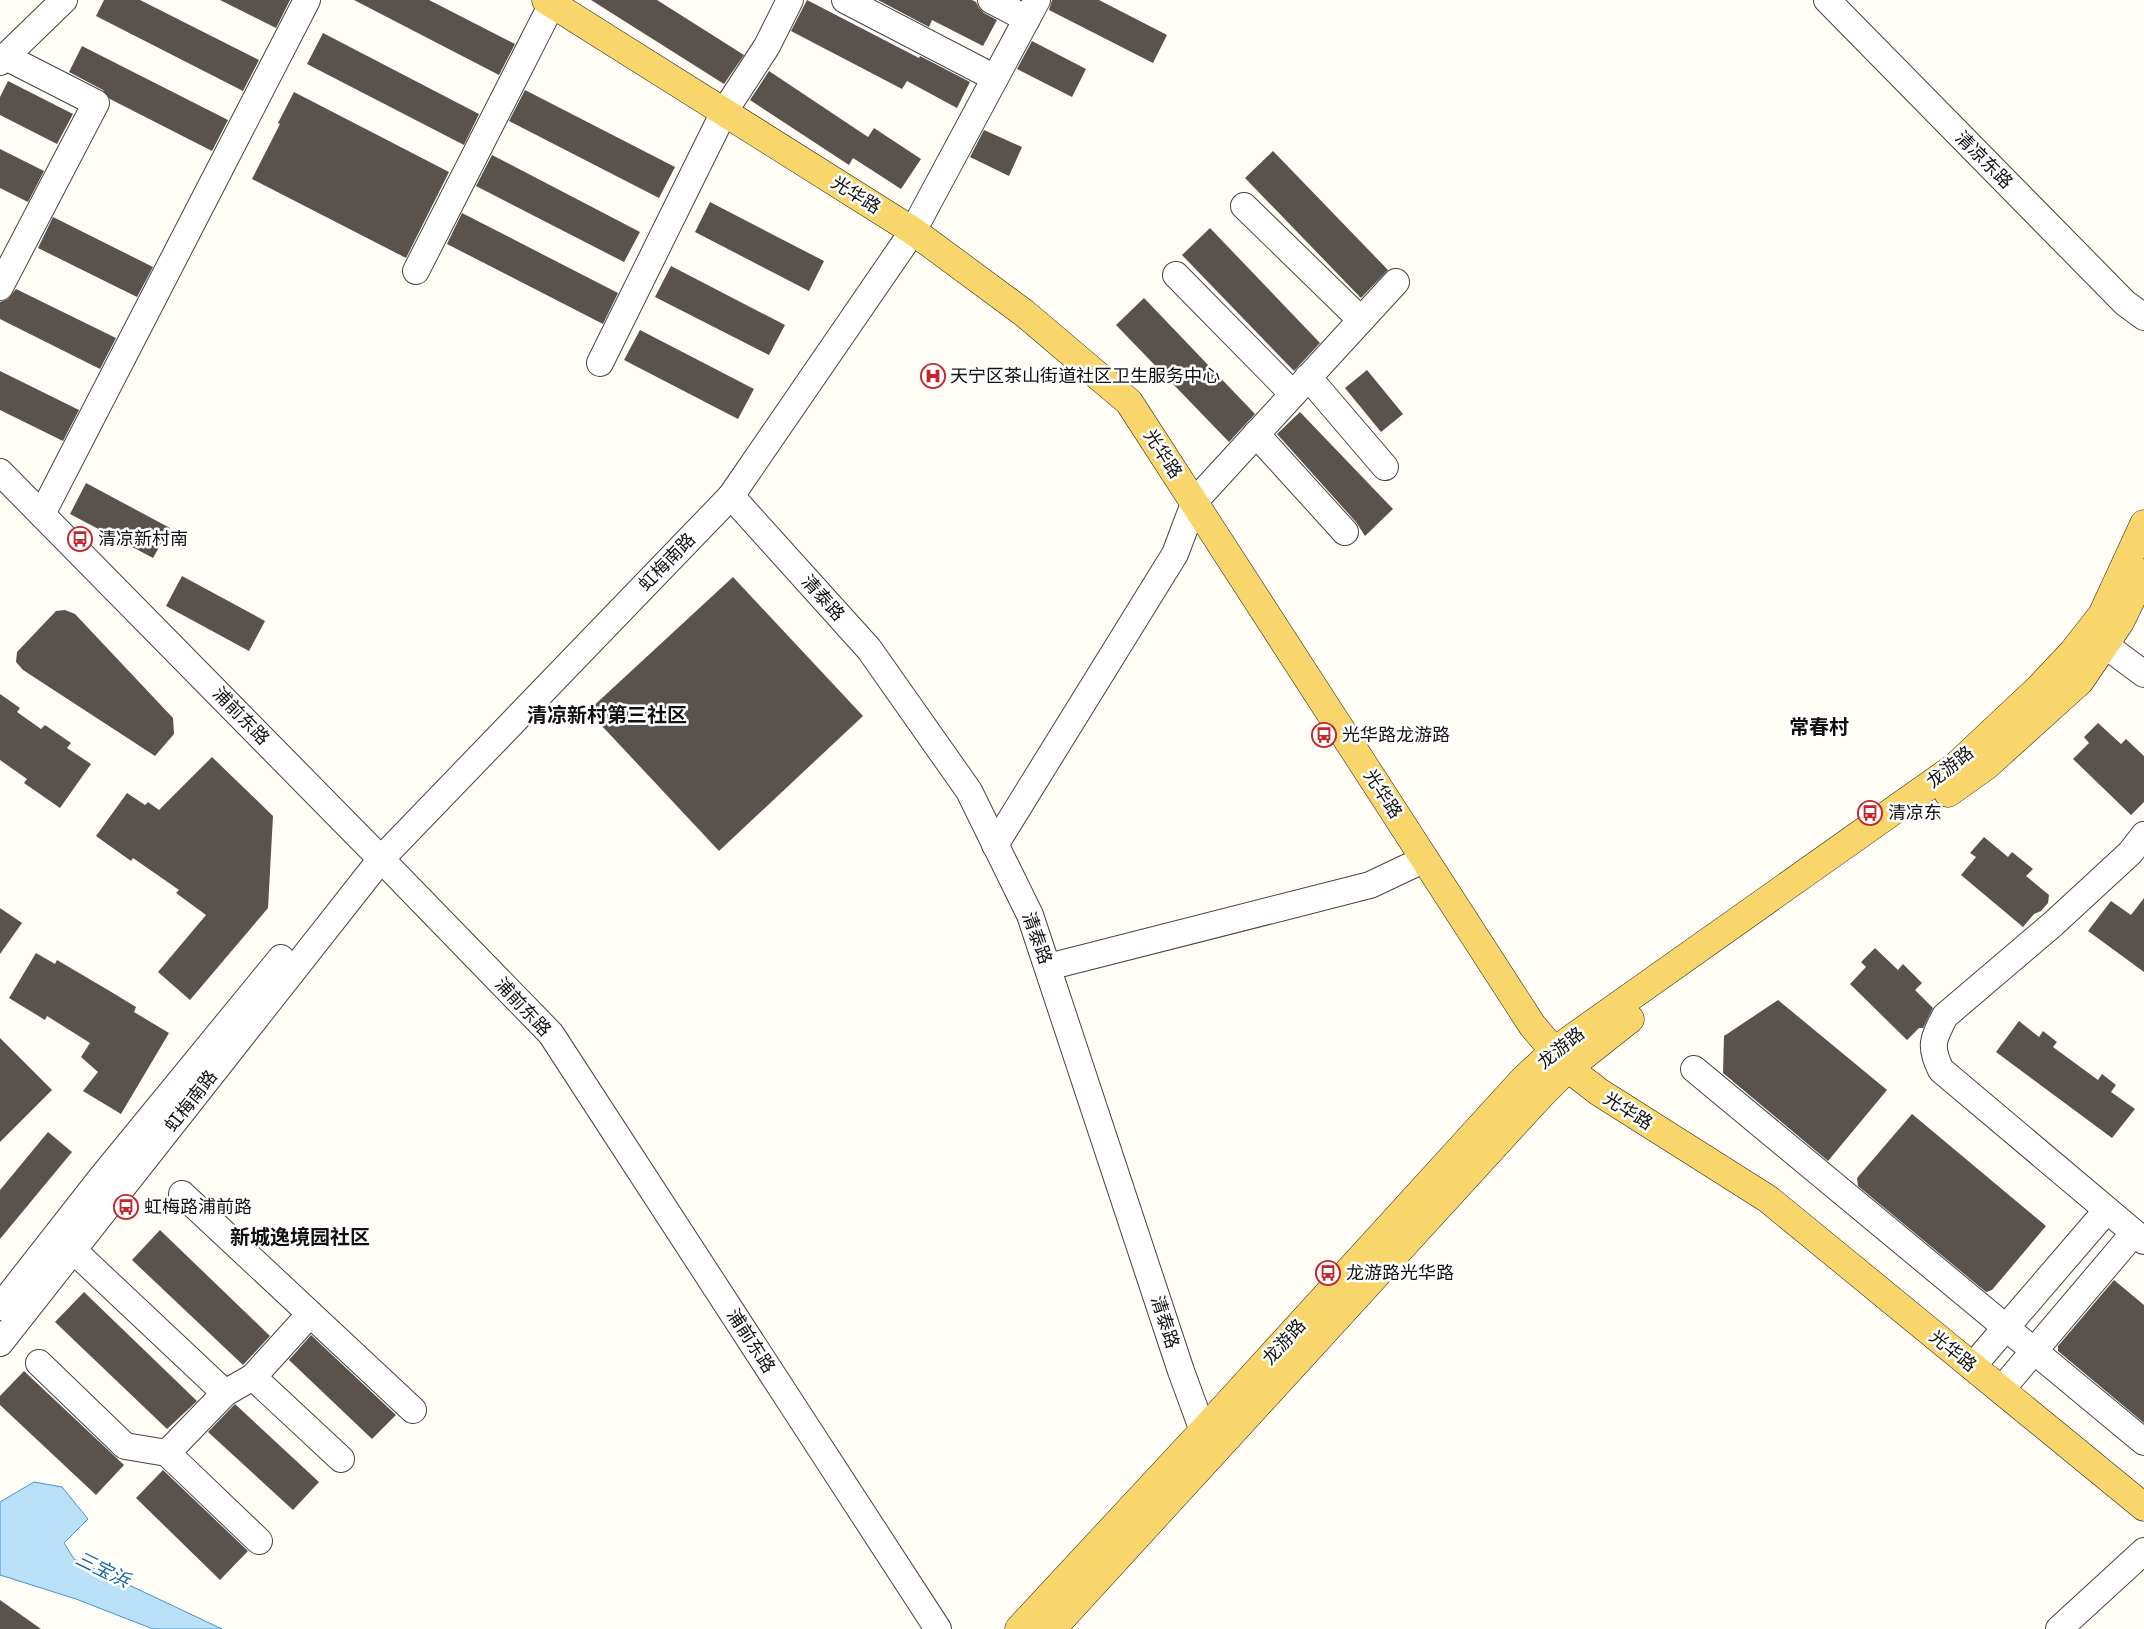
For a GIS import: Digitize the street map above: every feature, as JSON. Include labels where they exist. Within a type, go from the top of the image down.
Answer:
[{"type":"main road","name":"光华路","points":[[551,1],[913,231],[1024,314],[1129,402],[1532,1025],[1561,1059],[1598,1092],[1768,1199],[2144,1507]]},
{"type":"main road","name":"龙游路","points":[[1019,1629],[1211,1439],[1561,1059],[1955,767],[2039,688],[2073,652],[2102,615],[2144,524]]},
{"type":"main road","name":"龙游路","points":[[1561,1059],[1605,1037],[1986,766],[2080,681],[2120,622],[2144,574]]},
{"type":"main road","name":"龙游路","points":[[1052,1629],[1211,1439]]},
{"type":"street","points":[[0,287],[96,103],[3,60],[64,0]]},
{"type":"street","points":[[42,514],[307,0]]},
{"type":"street","points":[[600,363],[724,112],[767,46],[790,0]]},
{"type":"street","points":[[845,0],[995,78]]},
{"type":"street","points":[[991,0],[1032,9]]},
{"type":"street","name":"清凉东路","points":[[1827,0],[2125,303],[2144,317]]},
{"type":"street","points":[[416,271],[551,1]]},
{"type":"street","name":"虹梅南路","points":[[0,1343],[381,859],[731,496],[913,231],[1032,9]]},
{"type":"street","points":[[1244,206],[1361,320]]},
{"type":"street","points":[[1176,275],[1301,385],[1385,467]]},
{"type":"street","points":[[995,845],[1175,554],[1194,501],[1396,282]]},
{"type":"street","points":[[1256,434],[1345,532]]},
{"type":"street","name":"浦前东路","points":[[0,472],[551,1034],[938,1629]]},
{"type":"street","name":"清泰路","points":[[731,496],[869,650],[968,792],[995,845],[1030,915],[1181,1371],[1211,1439]]},
{"type":"street","points":[[2105,645],[2144,674]]},
{"type":"street","points":[[2001,1390],[2034,1351],[2139,1237],[1941,1070],[1933,1055],[1934,1036],[1945,1016],[2053,924],[2130,853],[2144,835]]},
{"type":"street","name":"虹梅南路","points":[[0,1307],[101,1178],[343,882],[381,859]]},
{"type":"street","points":[[1048,967],[1370,885],[1425,859]]},
{"type":"street","points":[[1694,1069],[2144,1442]]},
{"type":"street","points":[[182,1194],[413,1410]]},
{"type":"street","points":[[1972,1367],[2107,1210]]},
{"type":"street","points":[[73,1250],[225,1393]]},
{"type":"street","points":[[166,1453],[225,1393],[253,1377],[310,1314]]},
{"type":"street","points":[[39,1363],[124,1446],[166,1453],[259,1542]]},
{"type":"street","points":[[253,1377],[341,1459]]},
{"type":"street","points":[[2059,1629],[2144,1550]]},
{"type":"water","points":[[34,1482],[62,1487],[88,1519],[64,1543],[74,1559],[222,1629],[153,1629],[76,1599],[0,1575],[0,1502]]},
{"type":"building","points":[[104,0],[140,0],[259,60],[243,91],[96,16]]},
{"type":"building","points":[[220,0],[290,0],[276,28]]},
{"type":"building","points":[[354,0],[429,0],[515,44],[499,75]]},
{"type":"building","points":[[591,0],[657,0],[744,55],[724,84]]},
{"type":"building","points":[[807,0],[970,82],[957,108],[907,81],[902,89],[791,31]]},
{"type":"building","points":[[878,0],[972,0],[976,2],[984,13],[997,20],[983,46],[932,20],[929,27]]},
{"type":"building","points":[[1052,0],[1099,0],[1167,35],[1153,63],[1049,10]]},
{"type":"building","points":[[323,33],[479,114],[464,145],[307,64]]},
{"type":"building","points":[[1032,41],[1086,69],[1072,97],[1017,69]]},
{"type":"building","points":[[82,46],[228,120],[212,151],[110,99],[103,90],[69,72]]},
{"type":"building","points":[[769,71],[868,137],[874,128],[921,159],[901,189],[853,158],[849,165],[750,100]]},
{"type":"building","points":[[8,81],[73,114],[57,144],[0,115],[0,97]]},
{"type":"building","points":[[525,90],[675,167],[659,198],[509,121]]},
{"type":"building","points":[[294,92],[449,172],[406,258],[252,179]]},
{"type":"building","points":[[984,130],[1022,147],[1009,176],[970,157]]},
{"type":"building","points":[[0,149],[44,171],[28,202],[0,188]]},
{"type":"building","points":[[1273,151],[1388,270],[1361,298],[1245,178]]},
{"type":"building","points":[[492,155],[640,232],[624,262],[476,186]]},
{"type":"building","points":[[710,202],[824,261],[809,291],[695,232]]},
{"type":"building","points":[[462,213],[618,293],[603,324],[447,244]]},
{"type":"building","points":[[53,217],[153,267],[137,297],[38,248]]},
{"type":"building","points":[[1210,228],[1320,343],[1294,371],[1182,255]]},
{"type":"building","points":[[671,266],[785,325],[769,355],[655,297]]},
{"type":"building","points":[[16,289],[116,338],[100,369],[0,319],[0,302],[8,299]]},
{"type":"building","points":[[1144,298],[1255,414],[1229,442],[1116,325]]},
{"type":"building","points":[[640,330],[754,389],[738,419],[624,360]]},
{"type":"building","points":[[1367,370],[1403,414],[1381,432],[1345,388]]},
{"type":"building","points":[[0,371],[79,410],[63,441],[0,410]]},
{"type":"building","points":[[1300,412],[1393,509],[1365,536],[1356,522],[1277,434]]},
{"type":"building","points":[[86,483],[170,528],[153,558],[70,514]]},
{"type":"building","points":[[182,576],[265,621],[249,651],[166,606]]},
{"type":"building","points":[[733,577],[863,716],[719,851],[588,711]]},
{"type":"building","points":[[65,610],[75,614],[173,718],[174,734],[155,756],[23,670],[16,662],[17,652],[56,611]]},
{"type":"building","points":[[0,694],[20,708],[17,712],[41,729],[45,725],[71,743],[67,748],[91,764],[60,808],[24,783],[27,779],[0,760]]},
{"type":"building","points":[[2098,723],[2121,744],[2126,739],[2144,756],[2144,802],[2131,815],[2073,759],[2089,743],[2084,737]]},
{"type":"building","points":[[212,757],[273,816],[268,908],[190,1000],[158,972],[206,915],[176,893],[179,890],[133,858],[131,861],[96,836],[127,793],[145,805],[148,802],[159,810]]},
{"type":"building","points":[[1984,837],[2008,857],[2012,852],[2033,869],[2026,876],[2049,895],[2048,903],[2041,911],[2034,914],[2023,927],[1961,875],[1976,857],[1970,853]]},
{"type":"building","points":[[2144,898],[2144,972],[2088,931],[2111,901],[2131,915]]},
{"type":"building","points":[[0,908],[22,923],[0,954]]},
{"type":"building","points":[[1875,948],[1898,970],[1903,964],[1922,983],[1915,990],[1933,1008],[1923,1028],[1919,1028],[1907,1040],[1850,984],[1866,967],[1861,962]]},
{"type":"building","points":[[36,953],[55,964],[57,960],[108,990],[136,1007],[134,1012],[169,1033],[121,1114],[83,1091],[98,1072],[81,1057],[90,1043],[47,1016],[45,1020],[9,998]]},
{"type":"building","points":[[1778,1000],[1887,1090],[1828,1161],[1723,1073],[1724,1036]]},
{"type":"building","points":[[2019,1021],[2039,1037],[2043,1031],[2057,1042],[2053,1047],[2098,1080],[2102,1074],[2116,1085],[2111,1092],[2135,1109],[2112,1138],[1996,1052]]},
{"type":"building","points":[[0,1038],[52,1090],[0,1142]]},
{"type":"building","points":[[1912,1114],[2046,1226],[1992,1290],[1986,1292],[1858,1186],[1857,1178]]},
{"type":"building","points":[[48,1132],[72,1152],[0,1239],[0,1190]]},
{"type":"building","points":[[160,1230],[270,1336],[243,1365],[132,1260]]},
{"type":"building","points":[[2114,1280],[2144,1305],[2144,1423],[2058,1351],[2058,1346]]},
{"type":"building","points":[[84,1292],[197,1401],[167,1429],[55,1322]]},
{"type":"building","points":[[311,1335],[396,1415],[372,1439],[289,1360]]},
{"type":"building","points":[[24,1371],[124,1465],[96,1495],[0,1405],[0,1396]]},
{"type":"building","points":[[235,1404],[319,1482],[293,1510],[208,1432]]},
{"type":"building","points":[[163,1470],[248,1551],[220,1580],[136,1498]]},
{"type":"building","points":[[0,1600],[41,1629],[0,1629]]},
{"type":"place","name":"天宁区茶山街道社区卫生服务中心","points":[[933,376]]},
{"type":"place","name":"清凉新村南","points":[[80,539]]},
{"type":"place","name":"光华路龙游路","points":[[1324,735]]},
{"type":"place","name":"清凉东","points":[[1870,813]]},
{"type":"place","name":"虹梅路浦前路","points":[[126,1207]]},
{"type":"place","name":"龙游路光华路","points":[[1328,1273]]},
{"type":"district","name":"清凉新村第三社区","points":[[607,715]]},
{"type":"district","name":"常春村","points":[[1819,727]]},
{"type":"district","name":"新城逸境园社区","points":[[300,1237]]},
{"type":"water label","name":"三宝浜","points":[[103,1569]]}]
